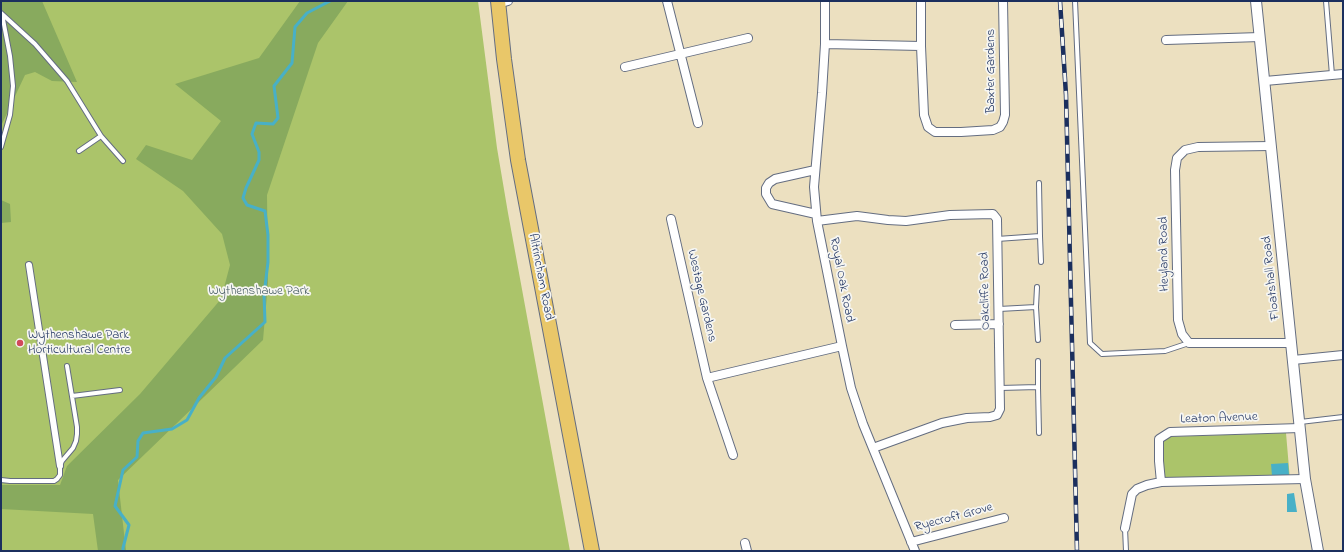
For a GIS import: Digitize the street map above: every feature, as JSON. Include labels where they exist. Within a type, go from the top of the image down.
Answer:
[{"type":"highway","name":"Altrincham Road","points":[[501,2],[504,59],[520,168],[592,551]]},
{"type":"street","points":[[667,1],[698,123]]},
{"type":"street","name":"Royal Oak Road","points":[[825,1],[825,44],[814,187],[817,218],[851,388],[872,448],[915,551]]},
{"type":"street","name":"Baxter Gardens","points":[[921,1],[924,115],[928,127],[935,132],[993,130],[1000,127],[1003,122],[1005,115],[1003,1]]},
{"type":"street","name":"Floatshall Road","points":[[1256,1],[1305,479],[1318,551]]},
{"type":"street","points":[[1166,40],[1260,37]]},
{"type":"street","points":[[625,66],[748,38]]},
{"type":"street","points":[[825,44],[921,46]]},
{"type":"street","points":[[1265,81],[1343,74]]},
{"type":"street","name":"Heyland Road","points":[[1189,343],[1182,334],[1178,320],[1175,170],[1177,158],[1185,150],[1198,147],[1271,146]]},
{"type":"street","points":[[815,170],[775,180],[769,183],[766,188],[766,194],[772,204],[817,218]]},
{"type":"street","name":"Oakcliffe Road","points":[[817,218],[857,216],[906,221],[950,215],[993,214],[997,219],[1000,388],[1000,409],[997,415],[990,417],[967,418],[942,423],[872,448]]},
{"type":"street","name":"Westage Gardens","points":[[671,219],[707,378],[733,455]]},
{"type":"street","points":[[29,265],[60,466]]},
{"type":"street","points":[[955,325],[999,324]]},
{"type":"street","points":[[1189,343],[1291,343]]},
{"type":"street","points":[[707,378],[842,346]]},
{"type":"street","points":[[1293,360],[1343,355]]},
{"type":"street","name":"Leaton Avenue","points":[[1161,482],[1159,439],[1170,432],[1300,425]]},
{"type":"street","points":[[1125,528],[1132,494],[1137,488],[1161,482],[1305,479]]},
{"type":"street","name":"Ryecroft Grove","points":[[911,542],[1004,518]]},
{"type":"lane","points":[[1075,1],[1090,343],[1102,354],[1165,351],[1189,343]]},
{"type":"lane","points":[[1326,1],[1332,75]]},
{"type":"lane","points":[[1,13],[35,44],[67,81],[101,136],[123,161]]},
{"type":"lane","points":[[1,13],[10,56],[13,86],[10,114],[1,147]]},
{"type":"lane","points":[[79,151],[101,136]]},
{"type":"lane","points":[[1039,183],[1041,262]]},
{"type":"lane","points":[[997,239],[1040,236]]},
{"type":"lane","points":[[1037,287],[1036,307],[1038,340]]},
{"type":"lane","points":[[999,309],[1036,307]]},
{"type":"lane","points":[[1038,361],[1039,432]]},
{"type":"lane","points":[[1,480],[54,481],[60,475],[60,466],[65,457],[73,448],[76,441],[77,427],[67,366]]},
{"type":"lane","points":[[1000,388],[1038,387]]},
{"type":"lane","points":[[72,396],[120,390]]},
{"type":"lane","points":[[1300,425],[1343,417]]},
{"type":"lane","points":[[1125,528],[1126,551]]},
{"type":"green space","name":"Wythenshawe Park","points":[[1,1],[478,1],[497,148],[570,551],[1,551]]},
{"type":"green space","points":[[1,1],[42,1],[77,82],[52,81],[35,72],[25,75],[1,126]]},
{"type":"green space","points":[[300,1],[348,1],[318,43],[267,195],[268,283],[263,340],[118,480],[126,551],[98,551],[93,514],[1,509],[1,485],[60,485],[67,466],[140,394],[221,299],[230,265],[222,234],[183,191],[136,159],[146,145],[192,160],[221,121],[175,84],[259,58]]},
{"type":"green space","points":[[1,200],[10,204],[11,222],[1,223]]},
{"type":"green space","points":[[1286,433],[1290,480],[1161,478],[1163,437]]},
{"type":"water","points":[[1288,463],[1289,475],[1272,476],[1271,464]]},
{"type":"water","points":[[1294,493],[1297,512],[1287,512],[1287,494]]},
{"type":"waterway","points":[[123,551],[129,525],[115,506],[123,470],[137,457],[138,441],[143,433],[172,429],[187,420],[199,398],[216,377],[225,358],[265,322],[264,295],[268,262],[268,235],[265,211],[247,205],[243,198],[259,160],[259,152],[252,134],[256,123],[273,124],[278,118],[274,86],[292,63],[295,27],[307,13],[330,1]]},
{"type":"railway","points":[[1060,1],[1066,95],[1077,551]]},
{"type":"place","name":"Wythenshawe Park Horticultural Centre","points":[[20,343]]}]
